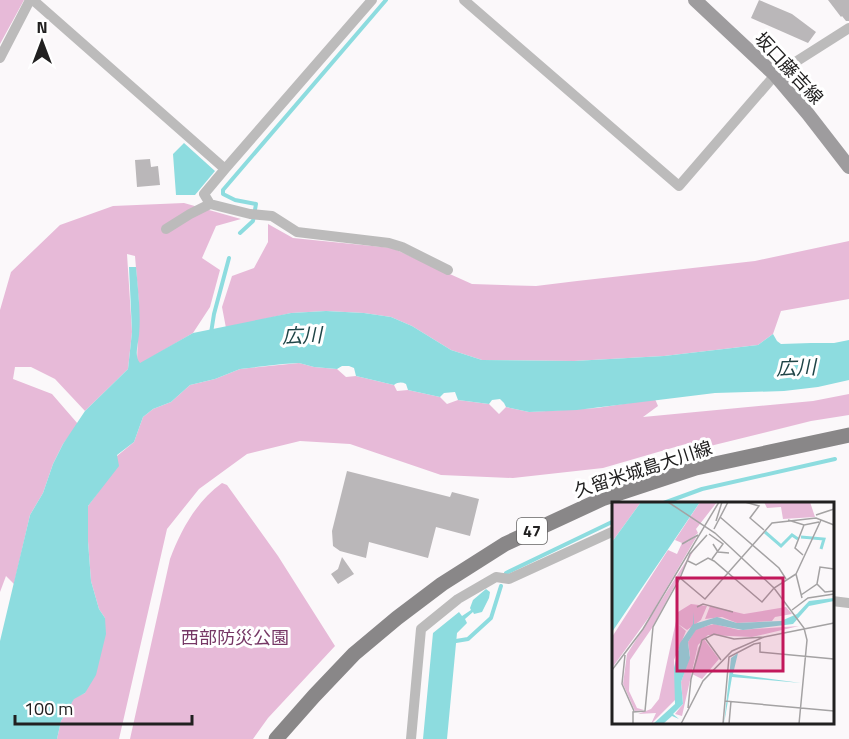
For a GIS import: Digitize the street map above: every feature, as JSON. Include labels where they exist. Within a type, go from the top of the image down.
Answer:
[{"type":"main road","name":"坂口藤吉線","points":[[695,0],[775,75],[849,167]]},
{"type":"main road","name":"久留米城島大川線","points":[[276,739],[354,654],[442,584],[505,544],[602,499],[696,468],[849,435]]},
{"type":"street","points":[[0,58],[32,0],[225,169]]},
{"type":"street","points":[[210,204],[204,194],[372,0]]},
{"type":"street","points":[[464,0],[679,186],[775,75],[849,28]]},
{"type":"street","points":[[166,229],[210,204],[254,215],[272,216],[297,232],[389,243],[448,270]]},
{"type":"street","points":[[411,739],[421,629],[458,599],[496,577],[509,579],[612,532]]},
{"type":"street","points":[[834,601],[849,603]]},
{"type":"green space","points":[[0,0],[24,0],[0,44]]},
{"type":"green space","points":[[184,203],[241,219],[216,226],[202,258],[220,270],[210,307],[193,333],[140,364],[137,361],[139,304],[135,256],[127,254],[132,332],[128,369],[85,411],[55,379],[31,367],[15,367],[13,379],[52,394],[78,424],[63,444],[43,493],[30,515],[14,584],[6,576],[0,592],[0,310],[11,272],[60,225],[113,206]]},
{"type":"green space","points":[[268,224],[293,238],[392,248],[472,284],[536,286],[755,261],[849,241],[849,299],[781,311],[773,334],[758,345],[664,356],[574,361],[482,360],[451,350],[412,326],[391,317],[364,313],[326,311],[291,313],[226,328],[222,307],[232,276],[254,268],[268,242]]},
{"type":"green space","points":[[299,363],[337,369],[346,377],[356,376],[394,385],[397,391],[408,390],[440,397],[447,404],[458,400],[489,404],[499,414],[506,407],[529,412],[597,408],[655,399],[658,406],[643,417],[813,401],[849,394],[849,415],[811,421],[702,448],[689,443],[603,468],[513,478],[441,475],[350,444],[300,441],[247,454],[199,489],[167,529],[119,739],[57,739],[61,721],[74,698],[85,693],[105,618],[99,609],[91,581],[88,506],[99,491],[117,456],[134,442],[143,417],[153,409],[171,402],[190,385],[215,379],[240,369]]},
{"type":"green space","name":"西部防災公園","points":[[222,483],[227,485],[278,556],[335,646],[268,718],[253,739],[130,739],[170,559],[190,517],[204,499]]},
{"type":"water","points":[[184,143],[215,171],[195,195],[176,195],[173,154]]},
{"type":"water","name":"広川","points":[[129,267],[136,267],[140,318],[137,354],[140,363],[193,333],[291,313],[326,311],[391,317],[412,326],[451,350],[482,360],[574,361],[664,356],[758,345],[773,334],[781,344],[834,343],[849,340],[849,380],[784,391],[715,393],[577,410],[529,412],[506,407],[500,399],[492,400],[489,404],[458,400],[455,392],[444,393],[440,397],[408,390],[406,384],[403,383],[394,385],[356,376],[354,368],[349,366],[337,369],[299,363],[240,369],[215,379],[190,385],[171,402],[153,409],[143,417],[134,442],[117,455],[119,466],[88,506],[91,581],[99,609],[105,618],[106,634],[96,675],[85,693],[74,699],[61,721],[57,739],[0,739],[0,641],[30,515],[43,493],[63,444],[85,411],[128,369],[132,332]]},
{"type":"water","points":[[486,589],[490,592],[489,598],[482,612],[474,614],[473,612],[465,619],[467,623],[457,633],[447,739],[423,739],[433,633],[459,612],[462,616],[471,610],[473,600]]},
{"type":"building","points":[[759,0],[792,14],[816,32],[808,43],[751,18]]},
{"type":"building","points":[[828,0],[849,0],[849,21],[841,17]]},
{"type":"building","points":[[150,159],[151,167],[158,166],[160,185],[137,187],[135,160]]},
{"type":"building","points":[[347,471],[450,497],[452,492],[479,499],[470,536],[436,527],[428,558],[369,542],[366,558],[340,551],[333,546],[332,531]]},
{"type":"building","points":[[342,557],[354,574],[338,584],[331,574],[338,569]]},
{"type":"waterway","points":[[240,233],[253,221],[256,204],[235,200],[223,194],[223,190],[386,0]]},
{"type":"waterway","points":[[211,333],[229,258]]},
{"type":"waterway","points":[[666,502],[702,489],[835,459]]},
{"type":"waterway","points":[[506,573],[612,522]]},
{"type":"waterway","points":[[456,641],[468,639],[491,618],[501,586]]}]
